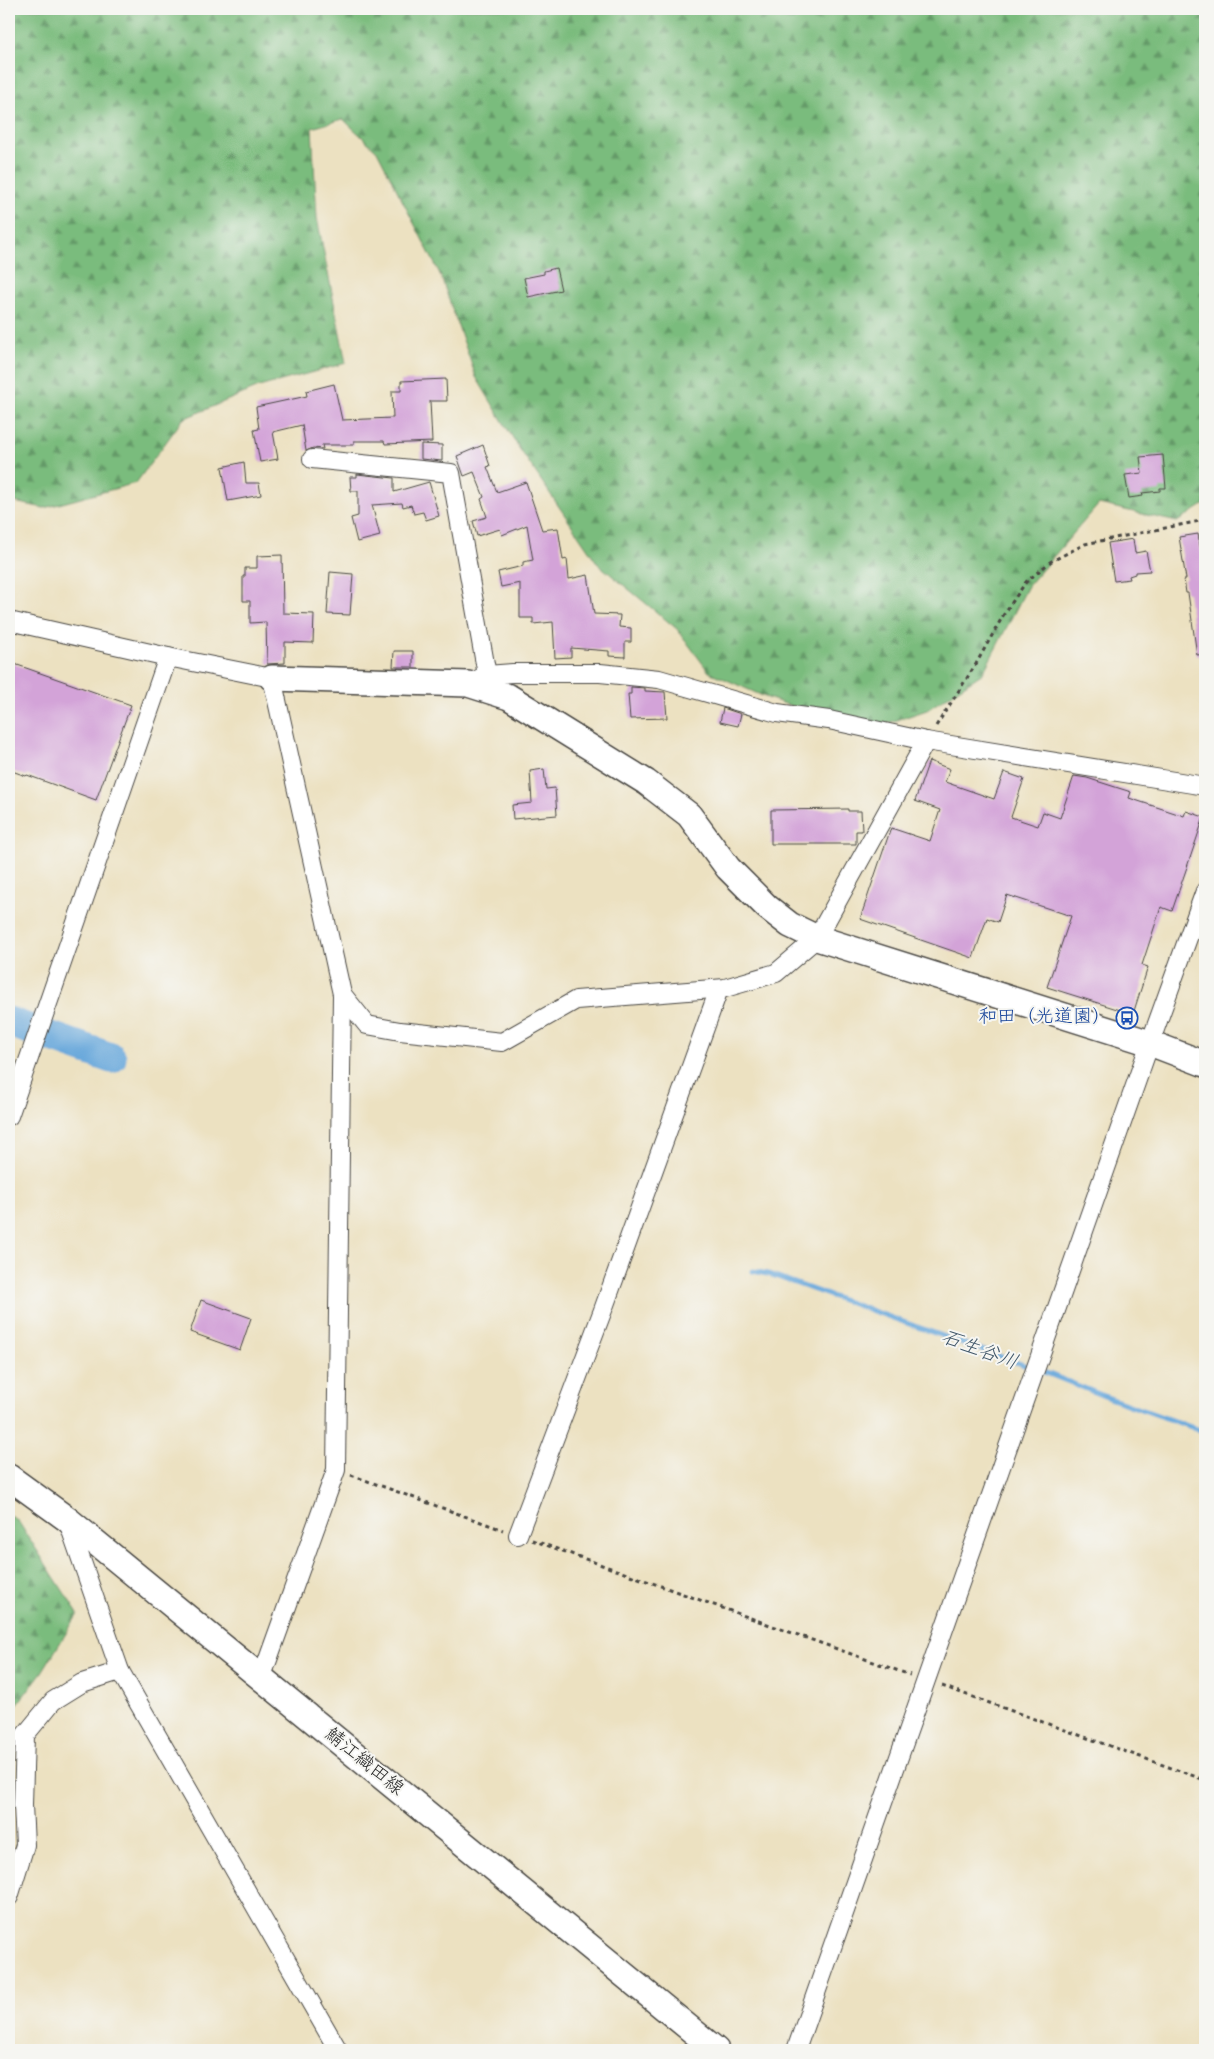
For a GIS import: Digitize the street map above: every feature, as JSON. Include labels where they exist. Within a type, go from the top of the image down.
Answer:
[{"type":"street","points":[[312,459],[451,473],[478,680]]},
{"type":"street","points":[[9,621],[168,657],[272,678],[478,680],[513,673],[600,673],[659,680],[777,713],[829,720],[926,741],[1205,786]]},
{"type":"street","points":[[9,1116],[168,657]]},
{"type":"street","points":[[261,1679],[336,1470],[342,994],[272,678]]},
{"type":"street","points":[[478,680],[509,697],[646,782],[689,815],[728,868],[767,907],[790,925],[817,938],[1150,1043],[1205,1064]]},
{"type":"street","points":[[342,994],[367,1025],[400,1031],[502,1042],[576,1000],[719,989],[776,973],[817,938],[926,741]]},
{"type":"street","points":[[796,2050],[1205,891]]},
{"type":"street","points":[[518,1535],[603,1310],[719,989]]},
{"type":"street","name":"鯖江織田線","points":[[9,1477],[67,1519],[716,2050]]},
{"type":"street","points":[[67,1519],[120,1671],[338,2050]]},
{"type":"street","points":[[9,1897],[25,1846],[23,1805],[25,1735],[53,1701],[82,1683],[120,1671]]},
{"type":"path","points":[[926,741],[976,664],[1004,614],[1026,582],[1050,562],[1085,544],[1205,520]]},
{"type":"path","points":[[336,1470],[1205,1780]]},
{"type":"green space","points":[[9,9],[1205,9],[1205,504],[1177,522],[1099,504],[1028,586],[983,673],[927,710],[864,731],[765,697],[709,672],[677,629],[598,564],[519,448],[476,377],[440,274],[377,151],[343,119],[312,128],[317,218],[346,363],[259,387],[183,419],[136,483],[44,508],[9,501]]},
{"type":"green space","points":[[9,1515],[18,1521],[78,1614],[42,1672],[9,1715]]},
{"type":"building","points":[[556,268],[561,290],[528,297],[524,278],[544,274],[544,271]]},
{"type":"building","points":[[446,379],[447,401],[430,401],[432,442],[385,444],[384,441],[354,441],[354,445],[322,445],[323,449],[313,448],[306,451],[302,425],[273,432],[278,459],[260,462],[254,430],[259,429],[256,407],[307,396],[306,391],[334,384],[342,420],[393,418],[392,391],[401,391],[401,381]]},
{"type":"building","points":[[421,444],[442,445],[442,461],[421,459]]},
{"type":"building","points":[[483,445],[490,466],[487,467],[497,492],[526,482],[542,530],[558,528],[563,560],[567,559],[569,579],[588,575],[594,614],[620,615],[619,627],[631,628],[631,642],[625,642],[625,657],[609,656],[609,651],[571,648],[571,657],[555,658],[553,622],[533,624],[533,618],[520,618],[520,583],[501,587],[498,572],[523,566],[523,562],[533,560],[527,525],[502,535],[500,529],[477,536],[473,521],[487,517],[481,499],[484,497],[474,472],[464,476],[457,456]]},
{"type":"building","points":[[1163,455],[1166,488],[1160,488],[1160,491],[1142,493],[1143,496],[1129,498],[1125,475],[1142,473],[1140,457]]},
{"type":"building","points":[[244,462],[246,483],[259,483],[261,495],[228,501],[222,467]]},
{"type":"building","points":[[357,474],[394,478],[394,492],[429,482],[439,516],[426,520],[423,512],[414,514],[411,505],[403,507],[402,503],[372,505],[380,536],[357,542],[351,518],[358,516],[358,491],[351,491],[350,477],[357,477]]},
{"type":"building","points":[[1198,534],[1201,551],[1205,551],[1205,654],[1197,655],[1188,593],[1186,593],[1184,579],[1186,579],[1179,537]]},
{"type":"building","points":[[1133,539],[1135,553],[1146,551],[1150,571],[1135,572],[1135,574],[1129,576],[1130,579],[1114,581],[1108,543]]},
{"type":"building","points":[[282,555],[283,613],[314,614],[313,643],[285,642],[285,663],[267,664],[266,622],[250,623],[250,601],[243,601],[243,576],[245,576],[245,568],[257,568],[257,556]]},
{"type":"building","points":[[330,572],[353,574],[350,615],[327,614]]},
{"type":"building","points":[[394,651],[413,651],[413,667],[393,667]]},
{"type":"building","points":[[9,662],[131,705],[96,800],[9,770]]},
{"type":"building","points":[[631,687],[645,688],[645,691],[665,692],[667,718],[630,719],[628,694],[631,694]]},
{"type":"building","points":[[723,708],[741,714],[738,726],[720,722]]},
{"type":"building","points":[[929,761],[950,769],[945,782],[994,799],[1004,772],[1024,779],[1011,817],[1038,826],[1043,812],[1060,818],[1074,776],[1087,778],[1131,792],[1129,798],[1184,816],[1186,811],[1204,817],[1172,911],[1161,907],[1142,965],[1148,967],[1133,1014],[1047,987],[1071,916],[1007,895],[998,922],[987,918],[973,958],[860,919],[891,828],[930,841],[940,810],[915,801]]},
{"type":"building","points":[[544,769],[546,789],[555,788],[557,815],[513,819],[512,805],[532,803],[530,771]]},
{"type":"building","points":[[848,809],[848,811],[861,811],[862,831],[856,831],[856,844],[771,844],[771,810]]},
{"type":"building","points":[[201,1300],[251,1318],[240,1350],[190,1332]]},
{"type":"waterway","name":"石生谷川","points":[[9,1022],[111,1058]]},
{"type":"waterway","name":"石生谷川","points":[[753,1271],[772,1275],[1205,1432]]},
{"type":"place","name":"和田（光道園）","points":[[1127,1018]]}]
